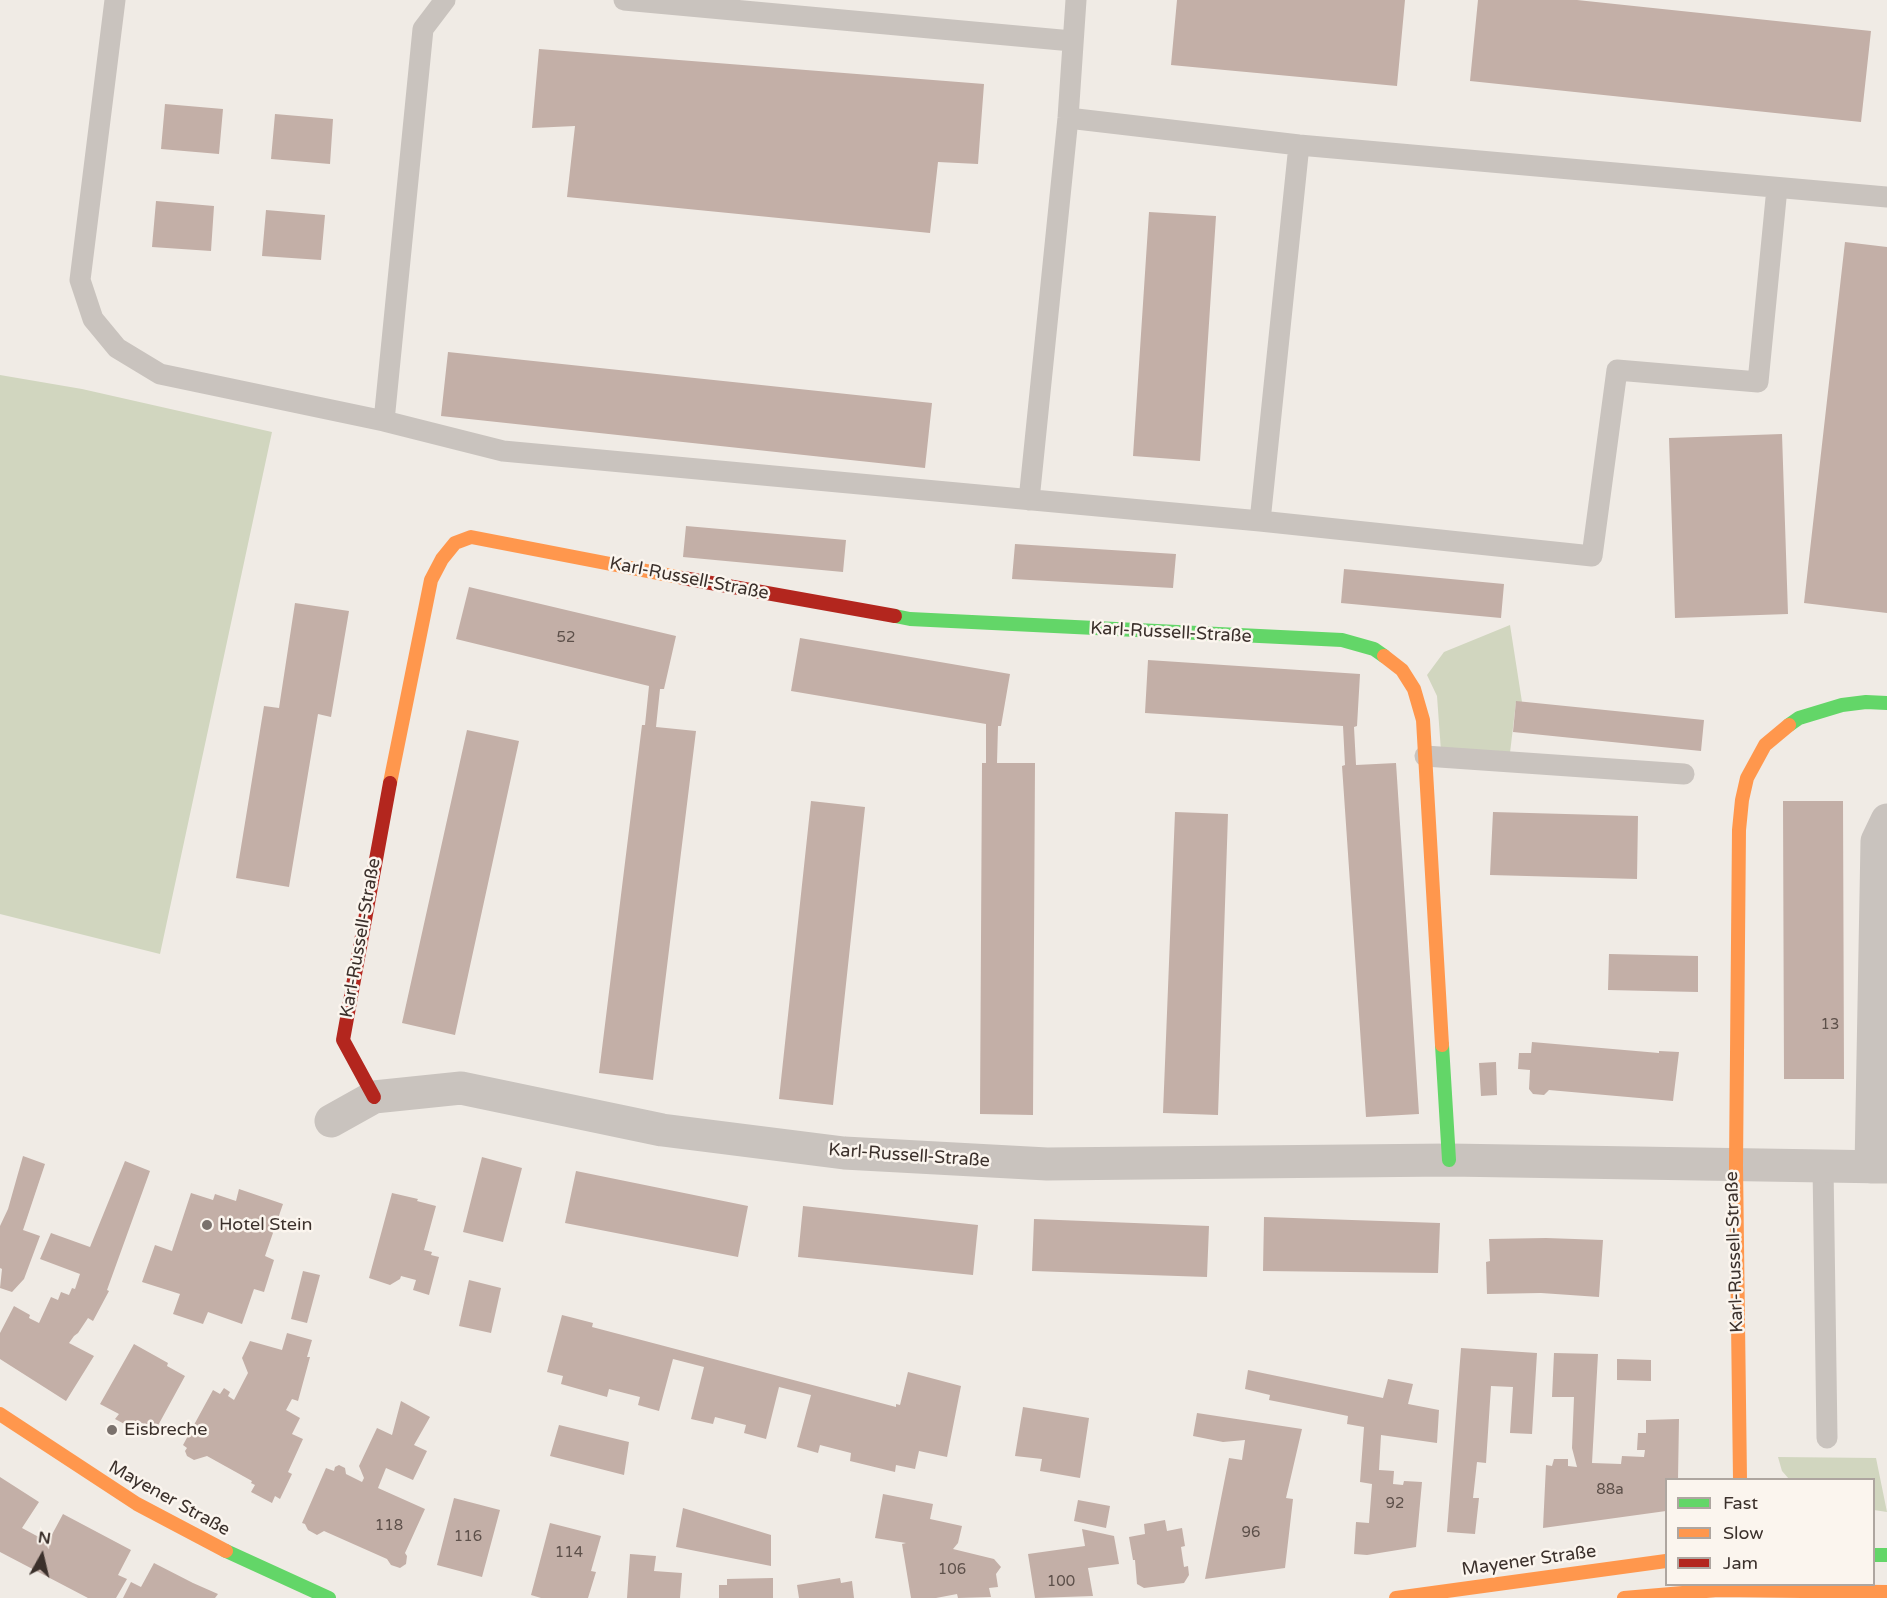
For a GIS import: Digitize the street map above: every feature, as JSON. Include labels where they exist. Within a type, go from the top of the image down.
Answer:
[{"type":"main road","name":"Karl-Russell-Straße","points":[[374,1096],[343,1040],[399,735],[431,580],[442,559],[455,543],[471,537],[910,619],[1342,640],[1374,649],[1402,670],[1414,689],[1423,720],[1449,1160]]},
{"type":"main road","points":[[1736,1165],[1739,830],[1742,800],[1748,778],[1765,746],[1798,718],[1842,705],[1866,702],[1887,704]]},
{"type":"main road","name":"Karl-Russell-Straße","points":[[1736,1165],[1740,1478]]},
{"type":"main road","name":"Mayener Straße","points":[[0,1414],[137,1504],[237,1557],[329,1598]]},
{"type":"main road","name":"Mayener Straße","points":[[1396,1598],[1665,1561]]},
{"type":"main road","points":[[1624,1598],[1718,1590],[1887,1592]]},
{"type":"street","points":[[1736,1165],[1879,1167],[1877,841],[1887,820]]},
{"type":"street","name":"Karl-Russell-Straße","points":[[331,1121],[374,1096],[461,1088],[662,1130],[844,1153],[1047,1164],[1449,1160],[1736,1165]]},
{"type":"lane","points":[[115,0],[80,280],[93,319],[117,348],[160,374],[384,421],[503,451],[1260,522],[1592,556],[1617,370],[1758,382],[1777,188]]},
{"type":"lane","points":[[384,421],[423,30],[445,0]]},
{"type":"lane","points":[[624,0],[1072,40]]},
{"type":"lane","points":[[1029,500],[1068,118],[1076,0]]},
{"type":"lane","points":[[1068,118],[1299,145],[1887,197]]},
{"type":"lane","points":[[1260,522],[1299,145]]},
{"type":"lane","points":[[1425,756],[1684,774]]},
{"type":"lane","points":[[1823,1166],[1827,1438]]},
{"type":"green space","points":[[0,375],[82,389],[272,432],[160,954],[0,914]]},
{"type":"green space","points":[[1510,625],[1522,702],[1516,702],[1510,753],[1441,751],[1437,696],[1427,675],[1444,652]]},
{"type":"green space","points":[[1778,1457],[1876,1458],[1887,1512],[1875,1510],[1875,1478],[1788,1478],[1782,1471]]},
{"type":"building","points":[[1177,0],[1405,0],[1397,86],[1171,65]]},
{"type":"building","points":[[1478,0],[1577,0],[1871,31],[1861,122],[1470,81]]},
{"type":"building","points":[[539,49],[984,84],[978,164],[938,162],[930,233],[567,197],[575,126],[532,128]]},
{"type":"building","points":[[165,104],[223,109],[219,154],[161,149]]},
{"type":"building","points":[[275,114],[333,119],[330,164],[271,159]]},
{"type":"building","points":[[156,201],[214,206],[211,251],[152,247]]},
{"type":"building","points":[[266,210],[325,215],[321,260],[262,256]]},
{"type":"building","points":[[1149,212],[1216,216],[1200,461],[1133,456]]},
{"type":"building","points":[[1845,242],[1887,247],[1887,613],[1804,603]]},
{"type":"building","points":[[448,352],[932,403],[925,468],[441,416]]},
{"type":"building","points":[[1782,434],[1788,614],[1675,618],[1669,438]]},
{"type":"building","points":[[686,526],[846,540],[843,572],[683,557]]},
{"type":"building","points":[[1015,544],[1176,554],[1173,588],[1012,579]]},
{"type":"building","points":[[1344,569],[1504,584],[1501,618],[1341,603]]},
{"type":"building","points":[[469,587],[676,636],[664,689],[660,689],[656,727],[696,731],[653,1080],[599,1073],[642,725],[645,725],[649,686],[456,639]]},
{"type":"building","points":[[295,603],[349,611],[331,717],[318,714],[289,887],[236,878],[264,706],[279,708]]},
{"type":"building","points":[[800,638],[1010,674],[1001,726],[998,726],[997,763],[1035,763],[1033,1115],[980,1114],[982,763],[986,763],[986,724],[791,691]]},
{"type":"building","points":[[1148,660],[1360,674],[1357,726],[1354,727],[1356,765],[1396,763],[1419,1114],[1366,1117],[1342,766],[1345,765],[1343,726],[1145,713]]},
{"type":"building","points":[[1516,701],[1704,720],[1701,751],[1513,732]]},
{"type":"building","points":[[467,730],[519,741],[455,1035],[402,1023]]},
{"type":"building","points":[[811,801],[865,807],[833,1105],[779,1099]]},
{"type":"building","points":[[1783,801],[1843,801],[1844,1079],[1784,1079]]},
{"type":"building","points":[[1175,812],[1228,814],[1218,1115],[1163,1113]]},
{"type":"building","points":[[1493,812],[1638,816],[1637,879],[1490,875]]},
{"type":"building","points":[[1609,954],[1698,956],[1698,992],[1608,990]]},
{"type":"building","points":[[1532,1042],[1659,1053],[1659,1051],[1679,1052],[1673,1101],[1549,1090],[1544,1095],[1533,1094],[1529,1089],[1530,1070],[1518,1069],[1519,1053],[1531,1053]]},
{"type":"building","points":[[1496,1062],[1497,1095],[1481,1096],[1479,1063]]},
{"type":"building","points":[[23,1156],[45,1164],[23,1230],[40,1236],[24,1279],[12,1292],[0,1288],[2,1269],[0,1268],[0,1226],[8,1209]]},
{"type":"building","points":[[482,1157],[522,1168],[503,1242],[463,1232]]},
{"type":"building","points":[[125,1161],[150,1171],[107,1290],[109,1291],[93,1321],[88,1318],[69,1343],[94,1356],[66,1401],[0,1359],[0,1333],[14,1306],[39,1323],[51,1297],[58,1300],[61,1292],[69,1295],[72,1288],[75,1289],[80,1274],[40,1259],[51,1233],[90,1247]]},
{"type":"building","points":[[576,1171],[748,1206],[738,1257],[565,1223]]},
{"type":"building","points":[[239,1189],[283,1204],[265,1256],[274,1260],[264,1292],[254,1289],[242,1324],[208,1312],[203,1324],[173,1314],[180,1294],[142,1282],[155,1245],[172,1251],[191,1193],[213,1200],[215,1194],[236,1201]]},
{"type":"building","points":[[392,1193],[436,1206],[424,1250],[439,1257],[429,1295],[413,1290],[416,1280],[401,1276],[390,1285],[369,1278]]},
{"type":"building","points":[[803,1206],[978,1225],[973,1275],[798,1257]]},
{"type":"building","points":[[1264,1217],[1440,1223],[1438,1273],[1263,1271]]},
{"type":"building","points":[[1034,1219],[1209,1226],[1207,1277],[1032,1271]]},
{"type":"building","points":[[1489,1239],[1603,1240],[1599,1297],[1541,1293],[1487,1294],[1486,1262],[1490,1261]]},
{"type":"building","points":[[303,1271],[320,1275],[307,1323],[291,1319]]},
{"type":"building","points":[[469,1280],[501,1288],[491,1333],[459,1326]]},
{"type":"building","points":[[562,1315],[593,1323],[592,1327],[896,1407],[896,1404],[900,1405],[908,1372],[961,1386],[947,1457],[919,1451],[915,1469],[896,1465],[895,1472],[850,1461],[851,1453],[820,1445],[818,1453],[797,1447],[811,1395],[779,1387],[766,1439],[744,1433],[746,1425],[715,1417],[713,1424],[691,1419],[704,1367],[673,1359],[659,1411],[638,1405],[640,1397],[609,1389],[607,1397],[561,1384],[563,1376],[547,1372]]},
{"type":"building","points":[[287,1333],[312,1340],[307,1357],[310,1357],[298,1401],[292,1399],[286,1410],[300,1418],[292,1434],[303,1439],[288,1472],[292,1474],[280,1499],[275,1496],[272,1503],[251,1492],[255,1485],[251,1483],[252,1481],[207,1456],[194,1460],[187,1456],[185,1451],[187,1448],[183,1445],[213,1390],[220,1394],[224,1388],[230,1392],[228,1396],[234,1400],[248,1373],[242,1358],[250,1341],[282,1350]]},
{"type":"building","points":[[134,1344],[168,1363],[167,1366],[185,1376],[155,1431],[137,1420],[132,1428],[115,1419],[119,1414],[100,1404]]},
{"type":"building","points":[[1461,1348],[1537,1353],[1532,1434],[1510,1433],[1513,1387],[1491,1386],[1486,1463],[1477,1462],[1473,1498],[1479,1498],[1475,1534],[1447,1532]]},
{"type":"building","points":[[1554,1353],[1598,1354],[1592,1463],[1621,1464],[1622,1456],[1644,1457],[1645,1450],[1637,1450],[1638,1433],[1646,1433],[1646,1420],[1679,1419],[1678,1478],[1665,1478],[1665,1511],[1543,1528],[1546,1465],[1552,1466],[1554,1459],[1568,1459],[1568,1466],[1577,1467],[1572,1448],[1574,1397],[1552,1397]]},
{"type":"building","points":[[1617,1359],[1651,1360],[1651,1381],[1617,1380]]},
{"type":"building","points":[[1248,1370],[1383,1398],[1388,1379],[1413,1384],[1408,1404],[1439,1410],[1437,1443],[1381,1435],[1379,1470],[1394,1471],[1393,1484],[1403,1485],[1404,1481],[1422,1482],[1416,1547],[1367,1555],[1354,1554],[1356,1522],[1369,1523],[1372,1484],[1360,1482],[1364,1427],[1347,1424],[1348,1416],[1269,1400],[1270,1395],[1245,1389]]},
{"type":"building","points":[[401,1401],[430,1417],[414,1445],[427,1451],[413,1480],[386,1468],[378,1488],[425,1509],[405,1553],[406,1564],[400,1568],[391,1565],[387,1559],[324,1531],[317,1535],[302,1523],[326,1468],[334,1471],[339,1465],[345,1468],[346,1474],[362,1482],[364,1478],[359,1466],[377,1428],[392,1435]]},
{"type":"building","points":[[1023,1407],[1089,1418],[1080,1478],[1040,1471],[1042,1459],[1015,1456]]},
{"type":"building","points":[[1197,1413],[1302,1429],[1286,1498],[1293,1499],[1285,1568],[1205,1579],[1229,1458],[1242,1460],[1245,1440],[1223,1442],[1193,1436]]},
{"type":"building","points":[[559,1425],[629,1442],[624,1475],[550,1456]]},
{"type":"building","points":[[0,1477],[39,1502],[22,1528],[48,1542],[63,1514],[131,1550],[118,1575],[127,1579],[116,1598],[88,1598],[0,1552]]},
{"type":"building","points":[[883,1494],[933,1504],[930,1519],[962,1526],[958,1543],[953,1549],[994,1559],[1001,1567],[996,1574],[998,1587],[989,1588],[991,1597],[958,1598],[957,1594],[936,1598],[911,1598],[902,1544],[906,1543],[875,1538]]},
{"type":"building","points":[[454,1498],[500,1510],[482,1577],[437,1565]]},
{"type":"building","points":[[1078,1500],[1110,1506],[1106,1528],[1074,1521]]},
{"type":"building","points":[[683,1508],[771,1535],[771,1566],[676,1547]]},
{"type":"building","points":[[1165,1520],[1167,1531],[1182,1528],[1185,1546],[1181,1547],[1184,1567],[1188,1566],[1189,1575],[1184,1583],[1144,1588],[1137,1584],[1135,1560],[1133,1560],[1129,1537],[1145,1534],[1144,1524]]},
{"type":"building","points":[[550,1523],[601,1536],[591,1571],[596,1572],[588,1598],[541,1598],[531,1595]]},
{"type":"building","points":[[1082,1529],[1114,1536],[1119,1564],[1088,1568],[1093,1596],[1035,1598],[1028,1554],[1085,1546]]},
{"type":"building","points":[[630,1554],[656,1556],[654,1571],[682,1573],[680,1598],[627,1598]]},
{"type":"building","points":[[154,1563],[218,1594],[215,1598],[123,1598],[131,1582],[141,1587]]},
{"type":"building","points":[[773,1578],[773,1598],[719,1598],[719,1585],[727,1585],[727,1579]]},
{"type":"building","points":[[840,1578],[841,1583],[852,1581],[854,1598],[799,1598],[797,1585]]},
{"type":"traffic: fast","points":[[895,616],[910,619],[1342,640],[1374,649],[1384,656]]},
{"type":"traffic: fast","points":[[1789,725],[1799,718],[1842,705],[1866,702],[1887,703]]},
{"type":"traffic: fast","points":[[1442,1045],[1449,1160]]},
{"type":"traffic: fast","points":[[226,1551],[329,1598]]},
{"type":"traffic: fast","points":[[1875,1555],[1887,1555]]},
{"type":"traffic: slow","points":[[390,783],[431,580],[442,559],[455,543],[471,537],[683,578]]},
{"type":"traffic: slow","points":[[1384,656],[1402,670],[1414,689],[1423,720],[1442,1045]]},
{"type":"traffic: slow","points":[[1736,1165],[1739,830],[1742,800],[1747,778],[1765,745],[1789,725]]},
{"type":"traffic: slow","points":[[1736,1165],[1740,1478]]},
{"type":"traffic: slow","points":[[0,1414],[137,1504],[226,1551]]},
{"type":"traffic: slow","points":[[1396,1598],[1665,1561]]},
{"type":"traffic: slow","points":[[1624,1598],[1718,1590],[1887,1592]]},
{"type":"traffic: jam","points":[[683,578],[895,616]]},
{"type":"traffic: jam","points":[[374,1097],[343,1040],[390,783]]},
{"type":"place","name":"Hotel Stein","points":[[207,1225]]},
{"type":"place","name":"Eisbreche","points":[[112,1430]]}]
